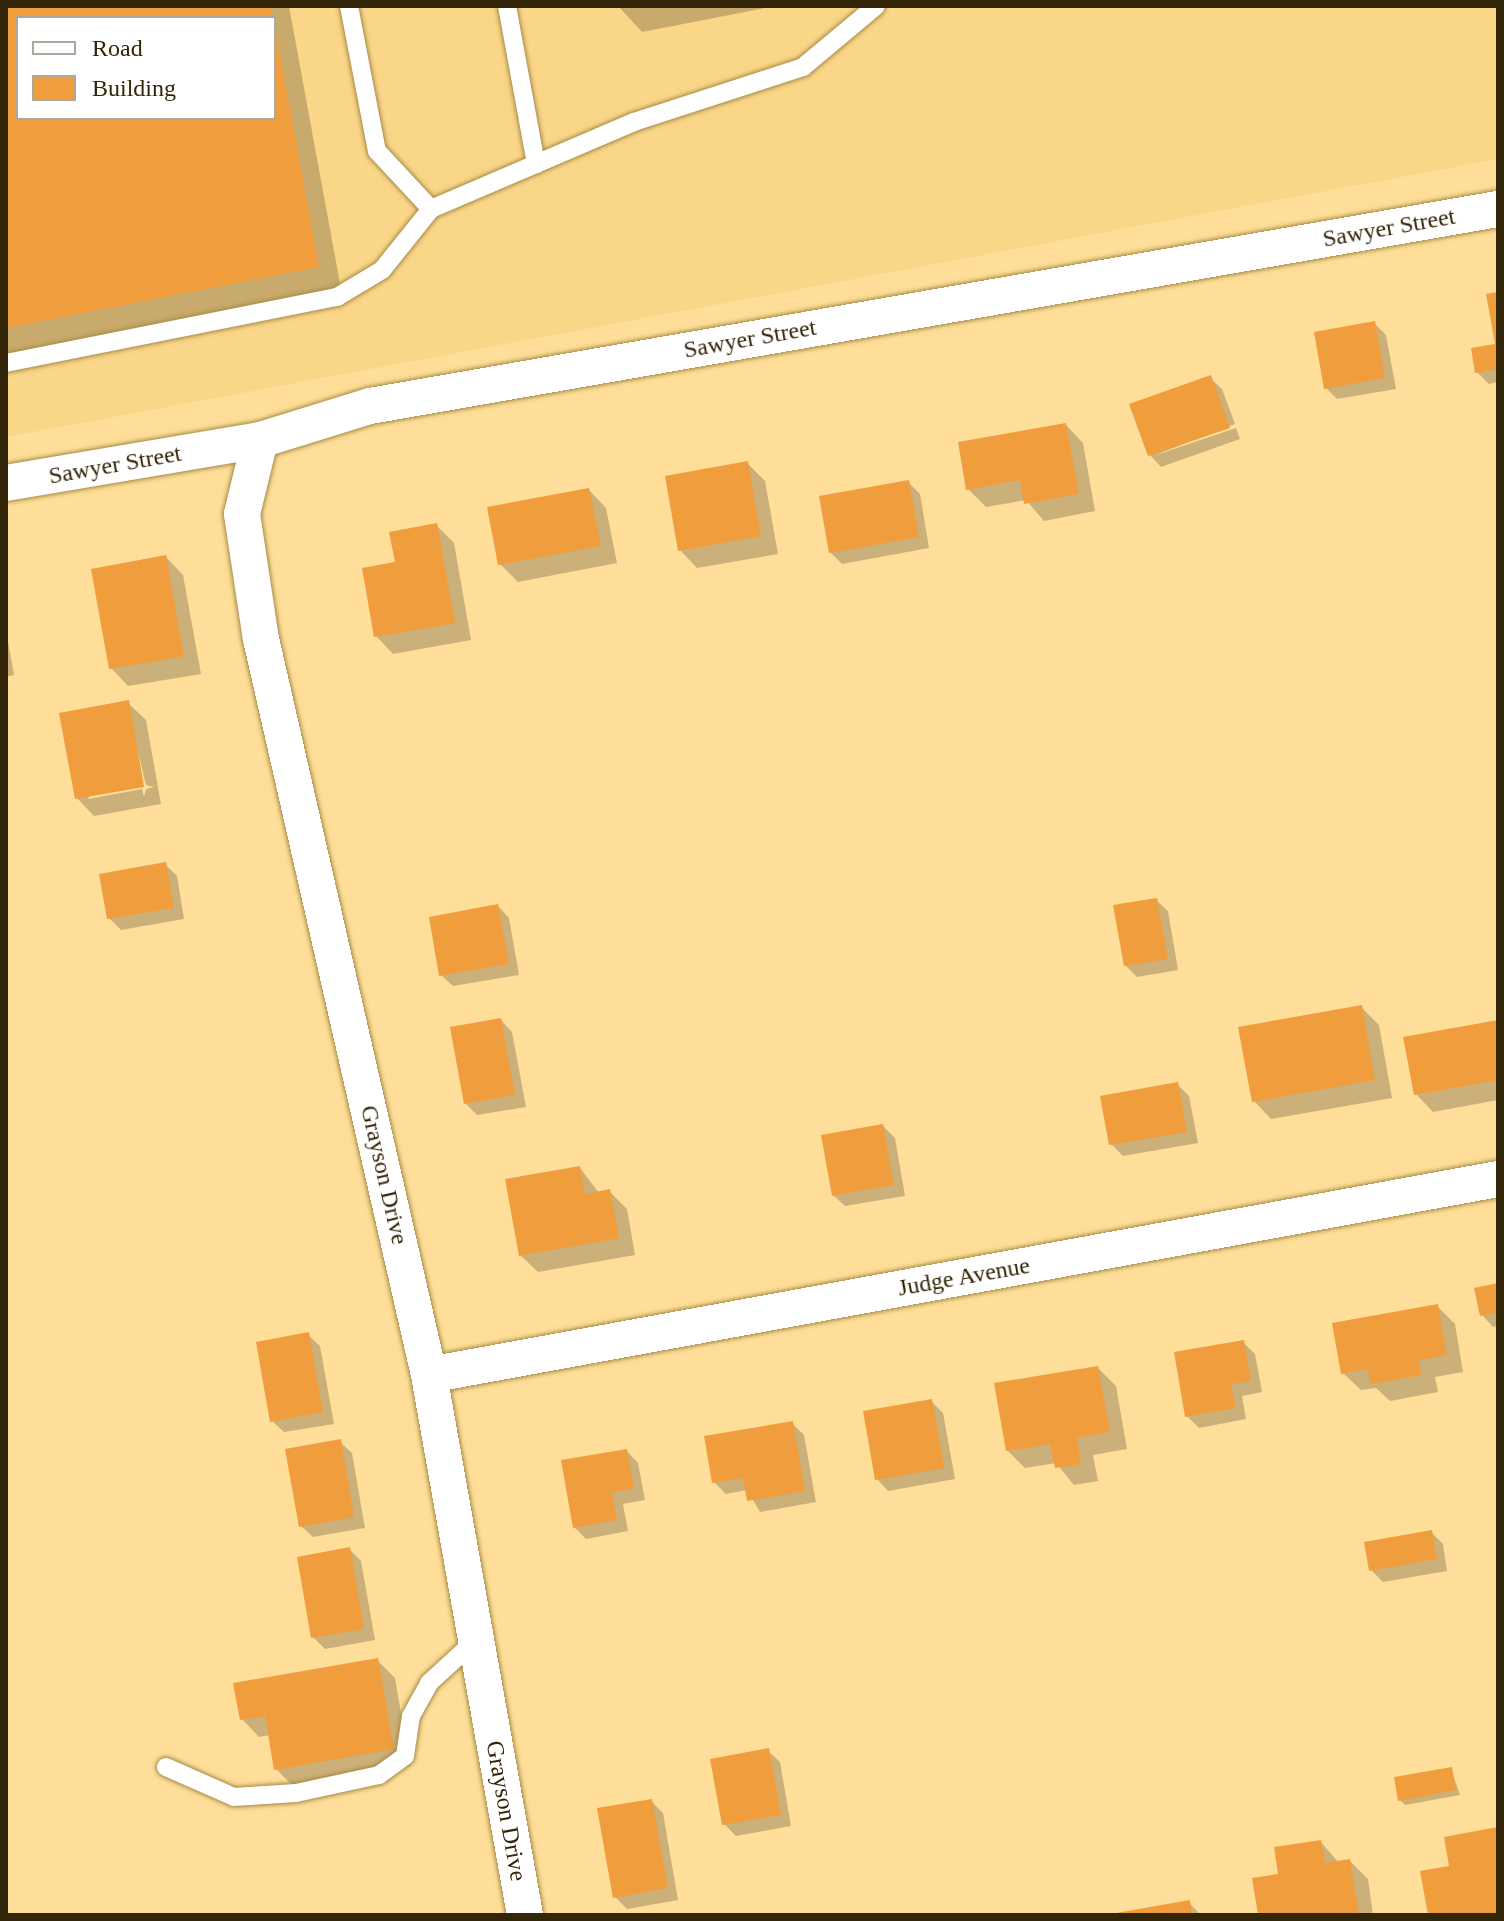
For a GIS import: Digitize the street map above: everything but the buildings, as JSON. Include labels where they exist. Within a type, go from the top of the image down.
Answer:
[{"type":"street","name":"Sawyer Street","points":[[6,483],[260,440],[370,406],[1498,209]]},
{"type":"street","name":"Grayson Drive","points":[[260,440],[242,514],[261,639],[429,1375],[525,1915]]},
{"type":"street","name":"Judge Avenue","points":[[429,1375],[1498,1179]]},
{"type":"lane","points":[[349,6],[377,151],[431,209]]},
{"type":"lane","points":[[507,6],[536,164]]},
{"type":"lane","points":[[6,363],[337,297],[382,270],[431,209],[634,122],[803,67],[876,6]]},
{"type":"lane","points":[[166,1767],[234,1797],[296,1793],[379,1775],[405,1756],[411,1716],[429,1683],[476,1640]]},
{"type":"shaded area","points":[[6,6],[1498,6],[1498,159],[6,437]]}]
